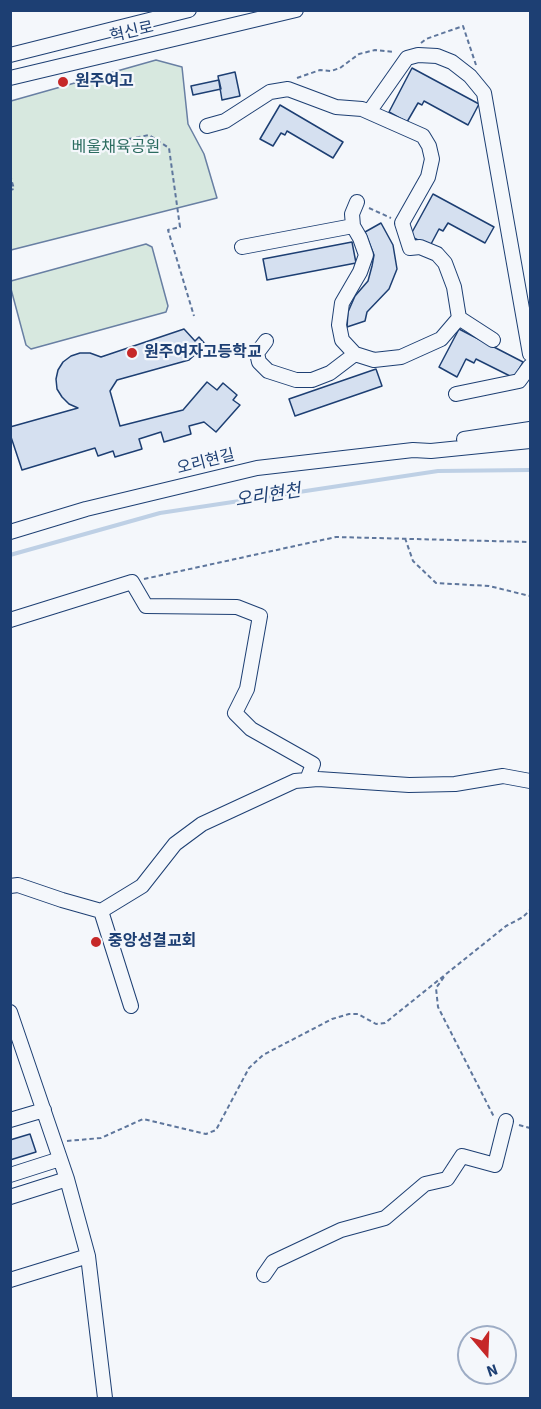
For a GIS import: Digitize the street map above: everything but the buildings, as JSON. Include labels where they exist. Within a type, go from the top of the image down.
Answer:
[{"type":"street","name":"혁신로","points":[[10,78],[296,10]]},
{"type":"street","name":"혁신로","points":[[10,55],[187,11]]},
{"type":"street","points":[[187,11],[190,36]]},
{"type":"street","points":[[369,112],[407,58],[418,55],[437,56],[452,62],[470,76],[484,93],[531,354]]},
{"type":"street","points":[[207,126],[225,121],[270,92],[288,89],[336,107],[362,109],[423,136],[429,146],[432,159],[428,177],[402,223],[410,248],[420,247],[437,254],[446,263],[454,287],[459,318],[493,340]]},
{"type":"street","points":[[357,202],[352,214],[353,226],[366,255],[360,272],[342,303],[339,325],[342,340],[355,354],[374,360],[401,357],[441,339],[459,318]]},
{"type":"street","points":[[242,247],[353,226]]},
{"type":"street","points":[[266,341],[257,353],[259,362],[268,371],[296,380],[312,380],[330,373],[355,354]]},
{"type":"street","points":[[456,394],[519,381],[531,366]]},
{"type":"street","name":"오리현길","points":[[413,450],[428,444],[531,429]]},
{"type":"street","name":"오리현길","points":[[10,532],[86,509],[258,468],[413,450],[431,451],[531,441]]},
{"type":"street","points":[[10,620],[132,582],[146,606],[237,607],[260,616],[247,690],[235,713],[251,729],[313,764],[307,780]]},
{"type":"street","points":[[10,886],[18,885],[101,911],[142,886],[175,844],[202,824],[295,781],[409,785],[455,784],[504,776],[531,781]]},
{"type":"street","points":[[101,911],[131,1006]]},
{"type":"street","points":[[11,1014],[67,1179],[88,1256],[105,1398]]},
{"type":"street","points":[[10,1120],[44,1110]]},
{"type":"street","points":[[264,1275],[273,1262],[332,1235],[386,1218],[425,1184],[447,1179],[462,1156],[495,1165],[500,1120]]},
{"type":"street","points":[[10,1175],[60,1159]]},
{"type":"street","points":[[10,1197],[67,1179]]},
{"type":"street","points":[[10,1280],[88,1256]]},
{"type":"path","points":[[288,89],[291,82],[303,75],[340,68],[359,54],[375,50],[411,57],[413,48],[426,39],[464,26],[477,68],[470,76]]},
{"type":"path","points":[[114,142],[149,135],[169,148],[180,227],[168,230],[194,316]]},
{"type":"path","points":[[10,175],[14,189],[10,190]]},
{"type":"path","points":[[357,202],[402,223]]},
{"type":"path","points":[[132,582],[336,537],[531,542]]},
{"type":"path","points":[[405,538],[413,561],[436,583],[489,586],[531,596]]},
{"type":"path","points":[[55,1143],[100,1138],[143,1119],[206,1134],[216,1130],[249,1068],[263,1055],[332,1019],[349,1014],[358,1014],[376,1024],[386,1023],[506,926],[531,910]]},
{"type":"path","points":[[448,972],[436,988],[438,1007],[500,1120]]},
{"type":"green space","name":"베울채육공원","points":[[156,60],[182,67],[188,124],[204,154],[217,198],[11,250],[11,101]]},
{"type":"green space","points":[[146,244],[152,247],[168,306],[166,312],[31,349],[26,345],[11,289],[11,281]]},
{"type":"waterway","name":"오리현천","points":[[10,555],[160,513],[438,471],[530,470]]},
{"type":"place","name":"원주여고","points":[[63,82]]},
{"type":"place","name":"원주여자고등학교","points":[[132,353]]},
{"type":"place","name":"중앙성결교회","points":[[96,942]]}]
